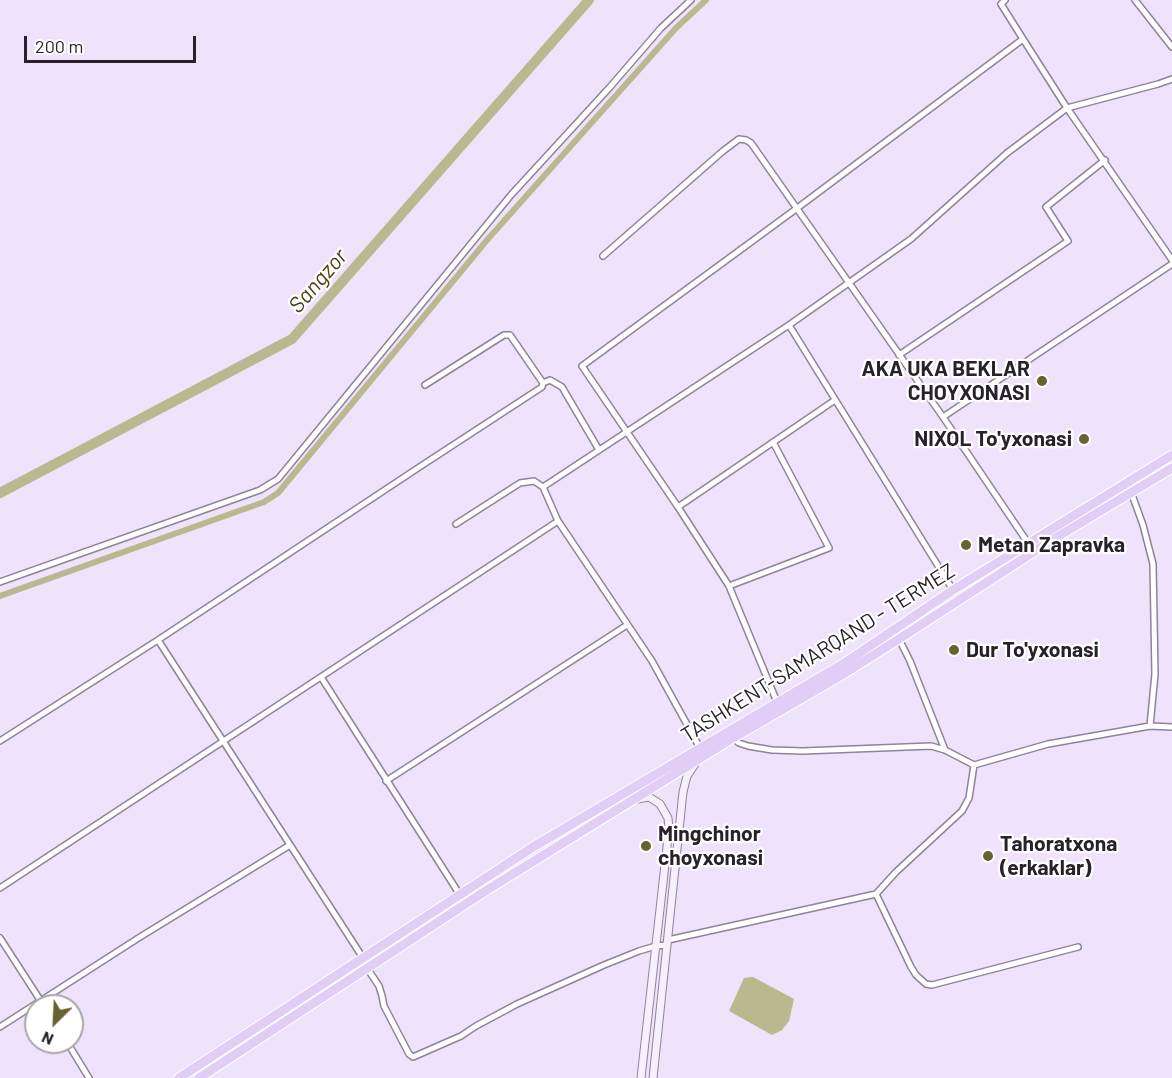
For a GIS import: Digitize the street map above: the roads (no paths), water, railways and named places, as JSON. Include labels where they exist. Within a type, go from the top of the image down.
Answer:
[{"type":"highway","name":"TASHKENT-SAMARQAND - TERMEZ","points":[[199,1078],[487,890],[632,801],[777,702],[843,664],[1028,543],[1172,455]]},
{"type":"highway","name":"TASHKENT-SAMARQAND - TERMEZ","points":[[179,1078],[533,847],[703,751],[733,738],[899,639],[1052,540],[1172,468]]},
{"type":"highway","points":[[483,880],[482,884],[487,890]]},
{"type":"highway","points":[[237,1040],[243,1044],[244,1049]]},
{"type":"main road","points":[[653,1078],[684,787],[690,771],[703,751]]},
{"type":"main road","points":[[632,801],[645,797],[653,799],[663,807],[669,821],[641,1078]]},
{"type":"street","points":[[0,582],[260,490],[278,480],[511,195],[662,28],[691,0]]},
{"type":"street","points":[[943,417],[1172,262],[1023,39],[1001,4],[1005,0]]},
{"type":"street","points":[[1135,0],[1172,46]]},
{"type":"street","points":[[777,702],[729,586],[582,366],[1023,39]]},
{"type":"street","points":[[543,487],[849,284],[911,239],[1007,153],[1067,108],[1172,79]]},
{"type":"street","points":[[603,256],[723,151],[739,140],[751,143],[943,417],[1028,543]]},
{"type":"street","points":[[899,355],[1068,241],[1046,207],[1104,160]]},
{"type":"street","points":[[789,325],[953,591]]},
{"type":"street","points":[[425,385],[504,335],[510,335],[543,383]]},
{"type":"street","points":[[0,741],[158,640],[542,387],[543,383],[550,380],[562,387],[599,450]]},
{"type":"street","points":[[678,507],[835,400]]},
{"type":"street","points":[[729,586],[829,548],[773,442]]},
{"type":"street","points":[[456,524],[520,483],[534,481],[543,487],[558,521],[652,661],[703,751]]},
{"type":"street","points":[[1131,492],[1143,525],[1153,564],[1155,674],[1150,726]]},
{"type":"street","points":[[0,888],[558,521]]},
{"type":"street","points":[[386,780],[627,625]]},
{"type":"street","points":[[899,639],[945,750]]},
{"type":"street","points":[[158,640],[363,958]]},
{"type":"street","points":[[321,677],[460,895]]},
{"type":"street","points":[[733,738],[748,746],[772,750],[931,746],[945,750],[974,765],[1048,744],[1150,726],[1172,727]]},
{"type":"street","points":[[367,968],[378,986],[384,1006],[409,1054],[413,1057],[418,1056],[461,1036],[517,1004],[639,951],[667,942],[876,894],[896,872],[962,811],[969,798],[974,765]]},
{"type":"street","points":[[57,994],[140,937],[290,845]]},
{"type":"street","points":[[876,894],[911,967],[926,984],[932,985],[1078,947]]},
{"type":"street","points":[[0,938],[36,994]]},
{"type":"street","points":[[0,1027],[24,1014]]},
{"type":"street","points":[[74,1054],[89,1078]]},
{"type":"waterway","name":"Sangzor","points":[[0,493],[292,339],[589,0]]},
{"type":"waterway","points":[[0,596],[264,502],[278,493],[487,240],[676,28],[706,0]]},
{"type":"place","name":"AKA UKA BEKLAR CHOYXONASI","points":[[1042,381]]},
{"type":"place","name":"NIXOL To'yxonasi","points":[[1084,439]]},
{"type":"place","name":"Metan Zapravka","points":[[966,545]]},
{"type":"place","name":"Dur To'yxonasi","points":[[954,650]]},
{"type":"place","name":"Mingchinor choyxonasi","points":[[646,846]]},
{"type":"place","name":"Tahoratxona (erkaklar)","points":[[988,856]]}]
